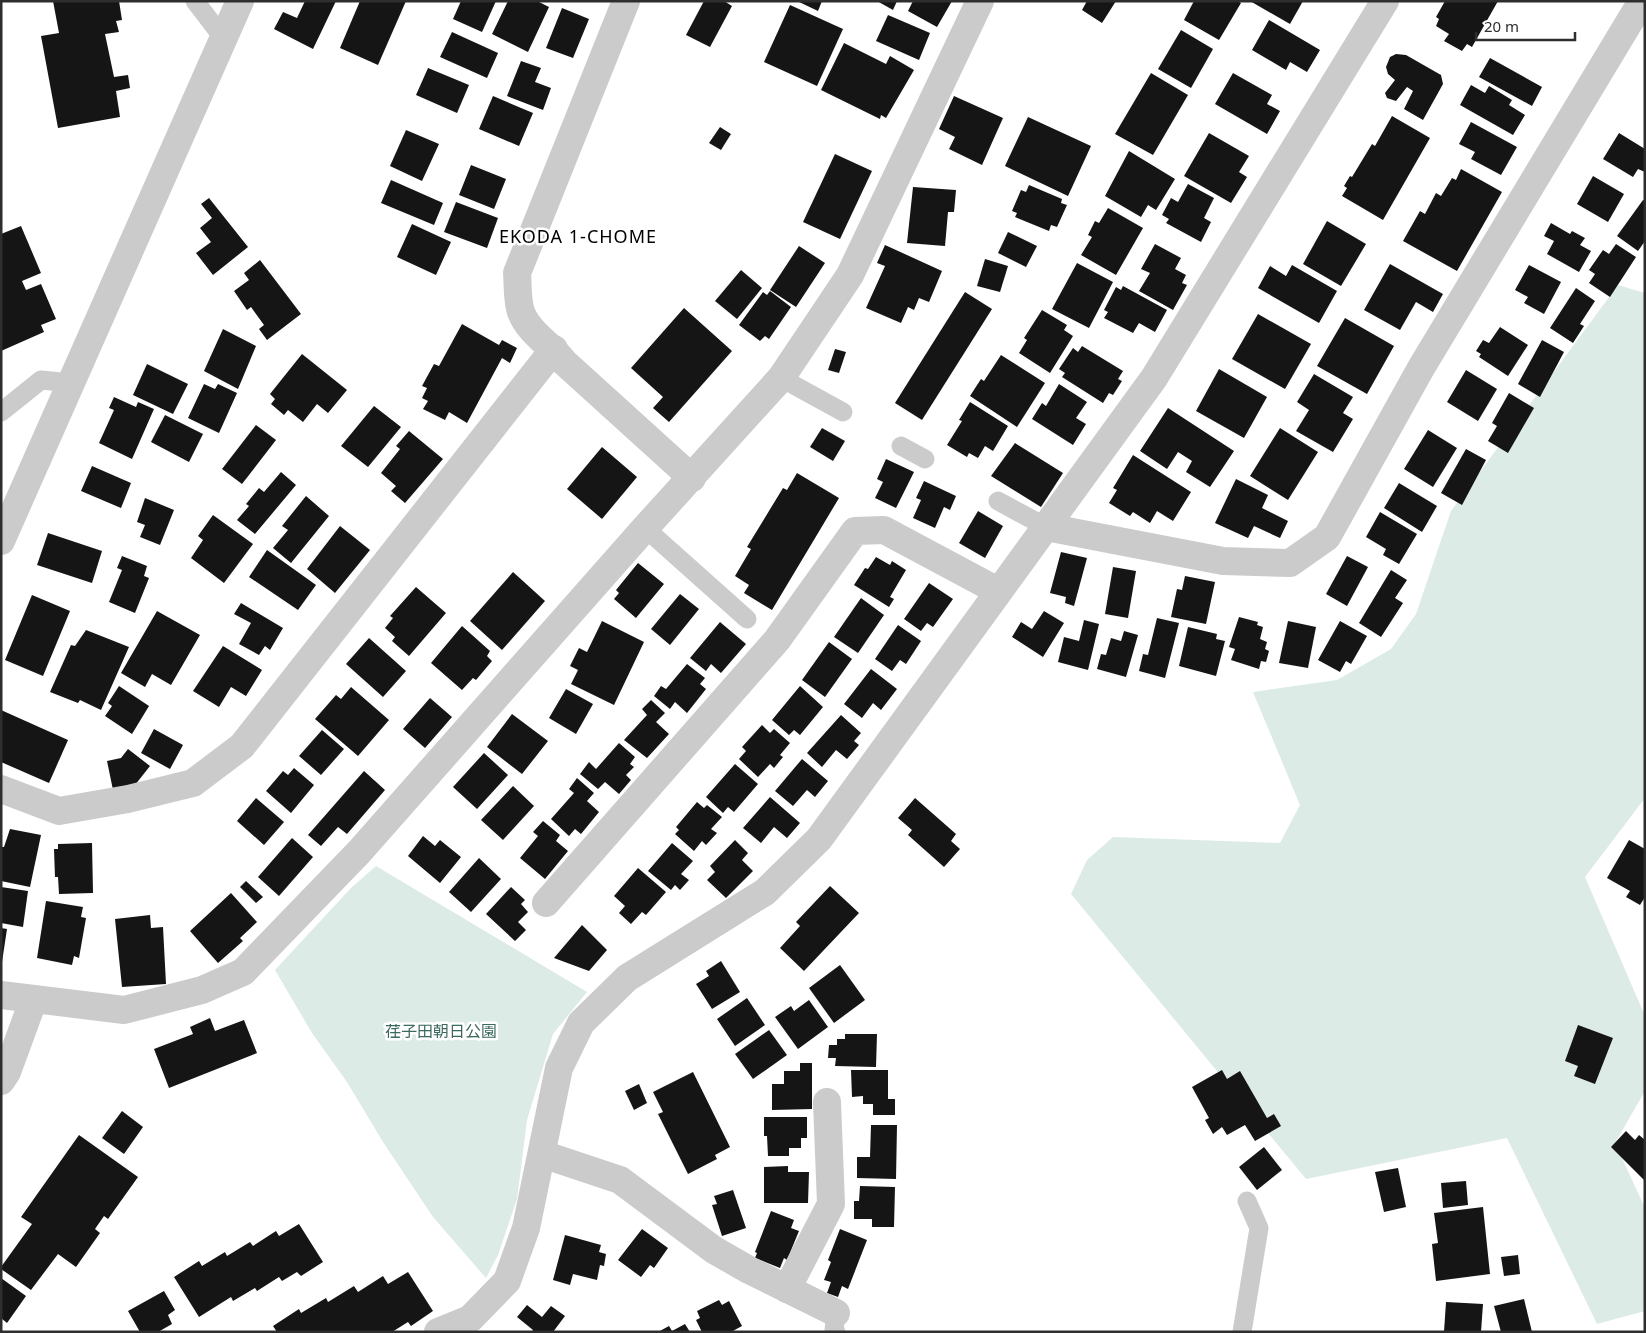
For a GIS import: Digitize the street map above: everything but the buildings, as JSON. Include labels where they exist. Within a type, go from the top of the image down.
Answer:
[{"type":"street","points":[[1,541],[240,1]]},
{"type":"street","points":[[1,995],[124,1010],[202,990],[243,972],[359,852],[645,528],[781,378],[850,275],[980,1]]},
{"type":"street","points":[[438,1332],[470,1319],[507,1281],[526,1228],[559,1068],[581,1023],[627,978],[765,892],[819,839],[1154,378],[1385,1]]},
{"type":"street","points":[[1046,528],[1222,561],[1290,563],[1327,536],[1421,368],[1642,1]]},
{"type":"street","points":[[619,4],[517,273],[521,311],[535,333],[554,349],[564,362],[692,478]]},
{"type":"street","points":[[1,789],[59,812],[128,799],[193,783],[242,746],[554,349]]},
{"type":"street","points":[[546,903],[777,640],[855,531],[884,530],[998,591]]},
{"type":"street","points":[[1,1081],[7,1072],[33,1000]]},
{"type":"street","points":[[787,1289],[831,1204],[827,1102]]},
{"type":"street","points":[[542,1154],[620,1180],[714,1250],[787,1289],[836,1322]]},
{"type":"lane","points":[[195,1],[224,39]]},
{"type":"lane","points":[[781,378],[843,412]]},
{"type":"lane","points":[[1,412],[41,380],[71,384]]},
{"type":"lane","points":[[901,446],[924,459]]},
{"type":"lane","points":[[998,501],[1046,528]]},
{"type":"lane","points":[[645,528],[747,619]]},
{"type":"lane","points":[[1242,1332],[1260,1228],[1247,1201]]},
{"type":"green space","points":[[1618,285],[1645,293],[1645,798],[1585,877],[1645,1016],[1645,1091],[1615,1143],[1645,1208],[1645,1311],[1597,1324],[1507,1138],[1306,1179],[1071,894],[1087,860],[1113,837],[1280,843],[1300,805],[1253,692],[1337,680],[1391,649],[1416,614],[1451,511]]},
{"type":"green space","name":"荏子田朝日公園","points":[[376,866],[587,992],[553,1034],[527,1120],[517,1199],[498,1255],[486,1278],[433,1217],[383,1142],[347,1082],[312,1033],[275,970],[351,888]]},
{"type":"district","name":"EKODA 1-CHOME","points":[[578,237]]}]
